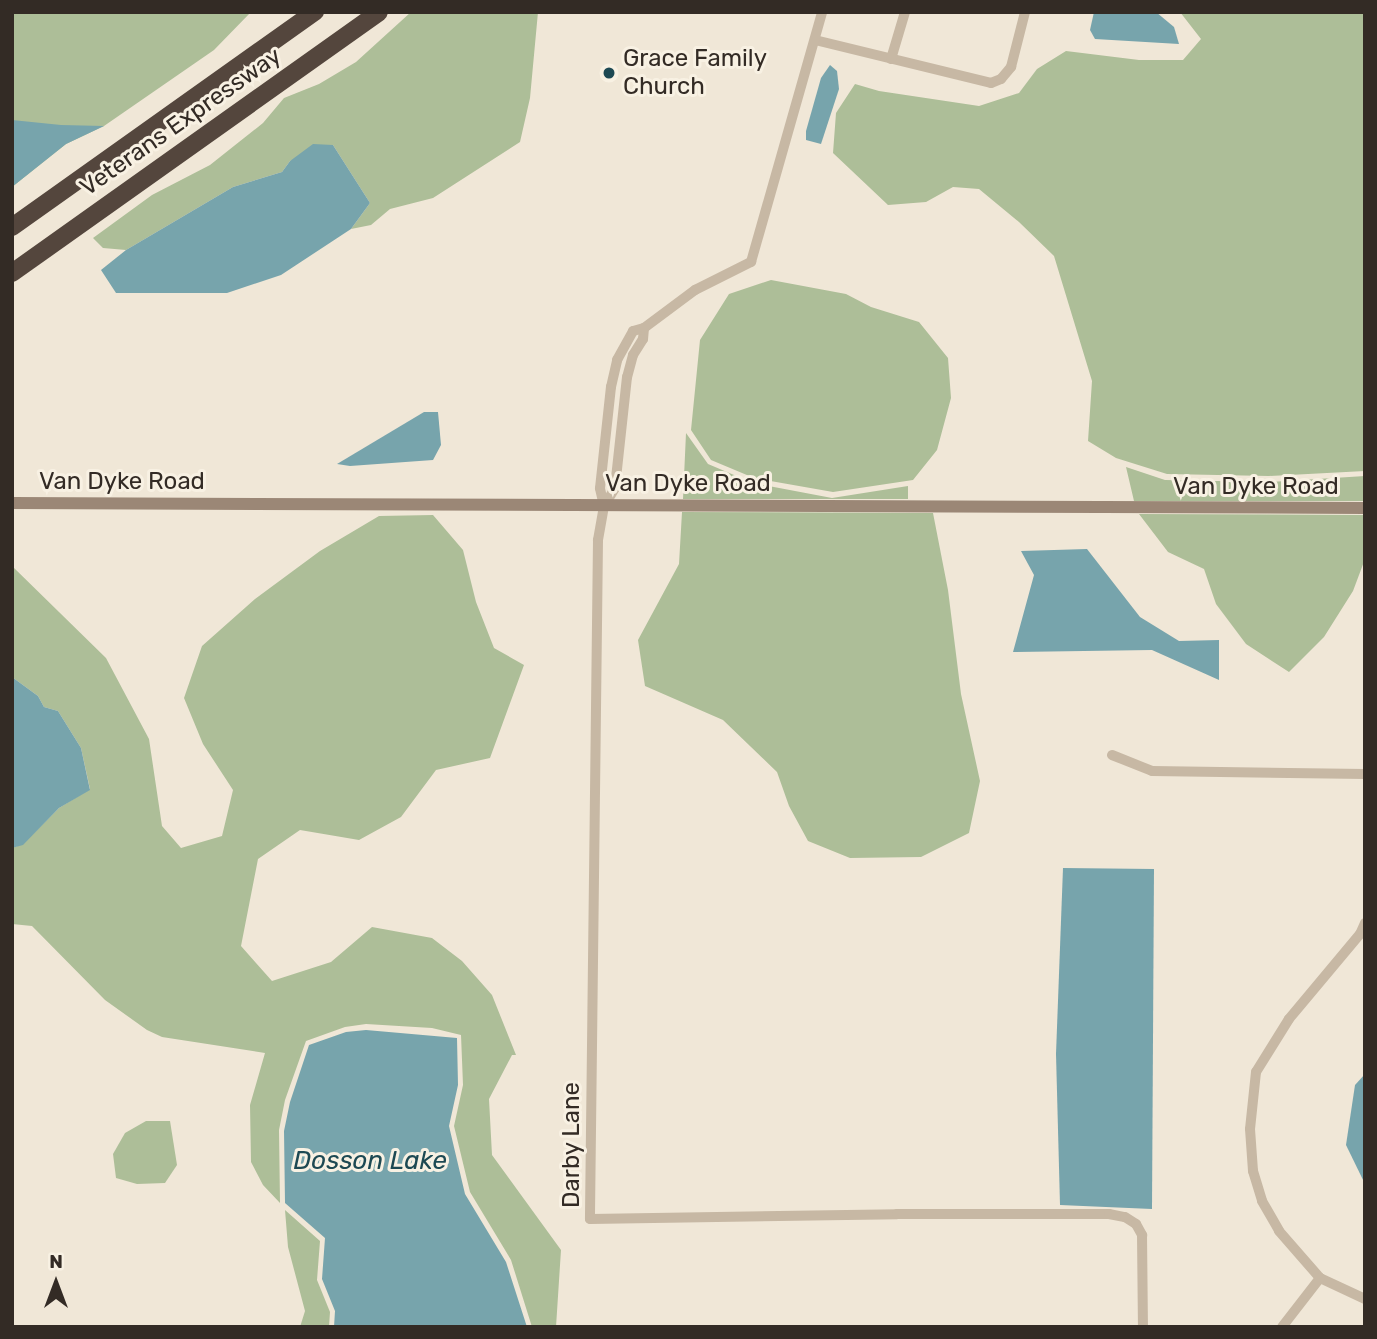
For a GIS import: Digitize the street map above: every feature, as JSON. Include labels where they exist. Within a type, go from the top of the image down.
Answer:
[{"type":"highway","name":"Veterans Expressway","points":[[12,228],[315,12]]},
{"type":"highway","name":"Veterans Expressway","points":[[12,272],[379,12]]},
{"type":"main road","name":"Van Dyke Road","points":[[12,503],[1365,508]]},
{"type":"street","points":[[604,506],[600,488],[611,387],[617,360],[633,331],[644,328],[695,290],[751,262],[822,12]]},
{"type":"street","points":[[891,59],[905,12]]},
{"type":"street","points":[[815,40],[991,83],[1001,79],[1011,67],[1025,12]]},
{"type":"street","points":[[604,506],[615,488],[627,377],[633,355],[643,339],[644,328]]},
{"type":"street","name":"Darby Lane","points":[[604,506],[598,540],[594,632],[590,1219],[897,1214],[1109,1214],[1125,1217],[1136,1224],[1142,1235],[1143,1327]]},
{"type":"street","points":[[1112,755],[1152,771],[1365,774]]},
{"type":"street","points":[[1365,923],[1360,934],[1289,1019],[1256,1072],[1250,1129],[1256,1181],[1262,1201],[1279,1231],[1320,1278],[1365,1299]]},
{"type":"street","points":[[1282,1327],[1320,1278]]},
{"type":"green space","points":[[12,12],[251,12],[214,50],[104,126],[66,144],[12,187]]},
{"type":"green space","points":[[411,12],[538,12],[530,98],[520,142],[433,198],[390,209],[371,225],[351,229],[370,203],[333,145],[290,161],[282,172],[233,187],[126,250],[103,248],[93,238],[152,195],[210,165],[263,123],[284,98],[319,84],[356,62]]},
{"type":"green space","points":[[1180,12],[1365,12],[1365,471],[1269,476],[1167,474],[1116,458],[1088,441],[1092,381],[1054,256],[979,189],[953,187],[926,202],[888,205],[833,153],[836,113],[855,84],[879,91],[979,106],[1019,93],[1037,69],[1066,51],[1139,60],[1183,60],[1201,39]]},
{"type":"green space","points":[[771,280],[846,294],[871,307],[919,322],[948,358],[951,398],[937,450],[913,480],[833,492],[754,478],[711,460],[691,430],[700,340],[729,294]]},
{"type":"green space","points":[[686,433],[708,464],[753,483],[832,498],[908,486],[908,499],[683,499]]},
{"type":"green space","points":[[1126,467],[1165,480],[1269,482],[1365,476],[1365,501],[1134,501]]},
{"type":"green space","points":[[682,512],[933,513],[948,590],[961,694],[980,781],[969,833],[921,857],[850,858],[808,841],[789,806],[777,772],[723,720],[645,686],[638,640],[679,564]]},
{"type":"green space","points":[[1139,514],[1365,515],[1365,559],[1353,591],[1324,637],[1289,672],[1246,644],[1216,604],[1204,569],[1168,552]]},
{"type":"green space","points":[[433,515],[463,550],[476,602],[494,648],[524,665],[490,758],[436,770],[401,817],[359,840],[300,830],[258,859],[241,946],[272,981],[331,962],[372,927],[432,938],[462,961],[492,995],[516,1055],[512,1055],[489,1099],[492,1155],[561,1250],[556,1327],[532,1327],[511,1260],[470,1192],[454,1126],[463,1085],[461,1035],[432,1028],[366,1024],[345,1027],[306,1041],[285,1100],[279,1130],[280,1203],[263,1185],[251,1162],[250,1105],[265,1053],[162,1037],[147,1030],[105,1000],[32,926],[12,924],[12,848],[23,844],[59,808],[90,789],[81,748],[58,711],[44,707],[38,696],[12,677],[12,566],[106,658],[149,739],[162,826],[181,848],[222,836],[233,790],[203,744],[184,698],[202,646],[255,599],[320,551],[379,516]]},
{"type":"green space","points":[[146,1121],[170,1121],[177,1165],[165,1183],[137,1184],[116,1178],[113,1154],[125,1133]]},
{"type":"green space","points":[[285,1210],[320,1241],[317,1280],[330,1312],[329,1327],[300,1327],[305,1311],[288,1247]]},
{"type":"water","points":[[1094,12],[1156,12],[1174,27],[1179,44],[1095,39],[1090,30]]},
{"type":"water","points":[[830,65],[837,71],[839,89],[821,144],[806,140],[806,131],[821,78]]},
{"type":"water","points":[[12,120],[104,126],[66,144],[12,187]]},
{"type":"water","points":[[313,144],[333,145],[370,203],[351,229],[281,275],[227,293],[116,293],[101,270],[126,250],[233,187],[282,172],[290,161]]},
{"type":"water","points":[[424,412],[438,412],[441,445],[433,460],[350,466],[337,464]]},
{"type":"water","points":[[1087,549],[1140,617],[1179,641],[1219,640],[1219,680],[1152,650],[1013,652],[1034,575],[1021,551]]},
{"type":"water","points":[[12,677],[38,696],[44,707],[58,711],[81,748],[90,790],[59,808],[23,845],[12,848]]},
{"type":"water","points":[[1063,868],[1154,869],[1152,1209],[1060,1205],[1056,1054]]},
{"type":"water","name":"Dosson Lake","points":[[366,1030],[457,1038],[458,1085],[449,1126],[465,1194],[506,1262],[527,1327],[334,1327],[335,1311],[322,1279],[325,1238],[285,1203],[284,1131],[290,1102],[309,1045],[346,1032]]},
{"type":"water","points":[[1365,1074],[1365,1184],[1346,1145],[1355,1085]]},
{"type":"place","name":"Grace Family Church","points":[[609,73]]}]
